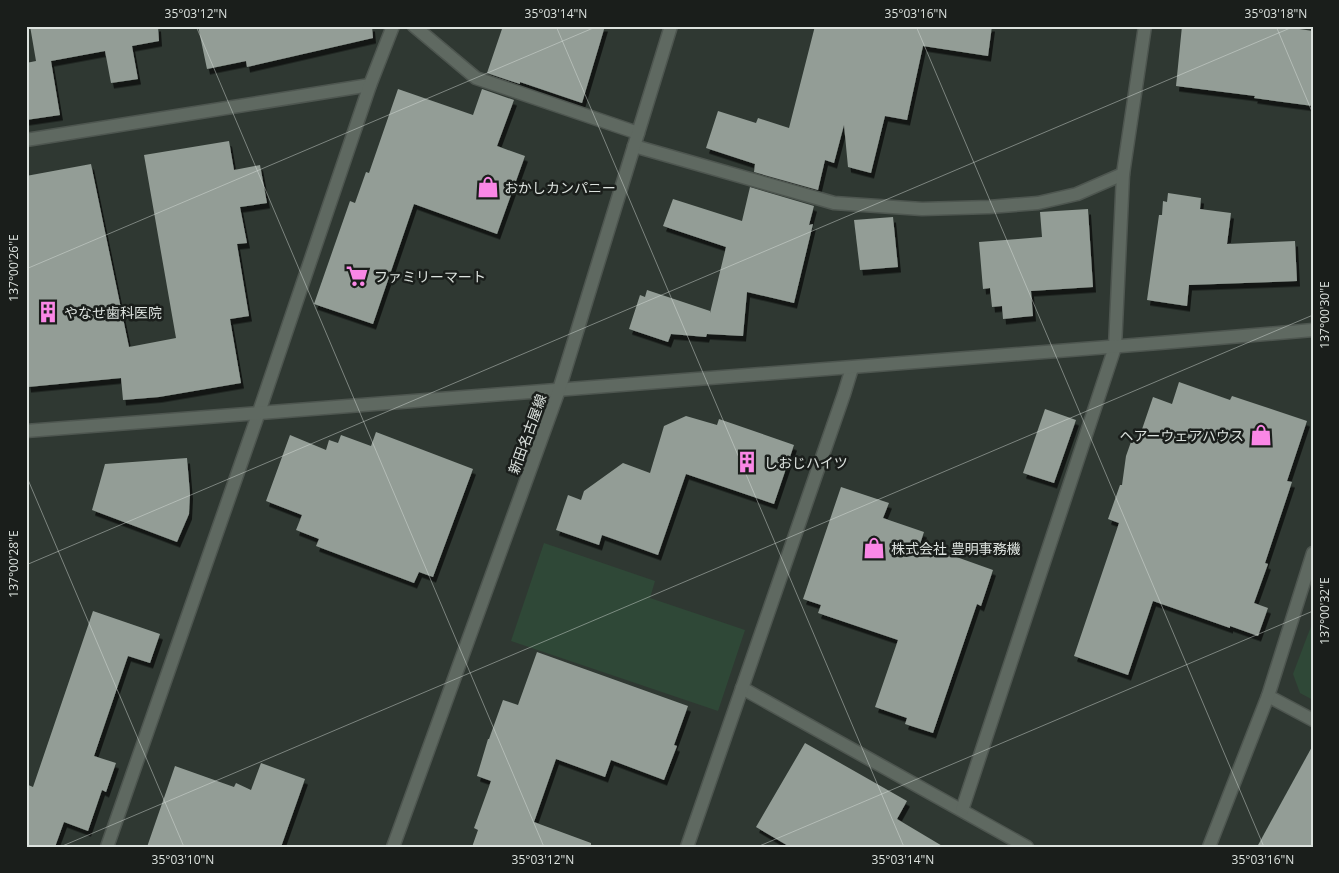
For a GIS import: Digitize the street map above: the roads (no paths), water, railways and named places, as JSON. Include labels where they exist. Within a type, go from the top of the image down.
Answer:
[{"type":"street","points":[[107,847],[259,412],[370,85],[393,26]]},
{"type":"street","points":[[414,26],[476,78],[638,132]]},
{"type":"street","name":"新田名古屋線","points":[[393,847],[559,390],[671,26]]},
{"type":"street","points":[[962,810],[1115,347],[1123,174],[1145,26]]},
{"type":"street","points":[[26,140],[370,85]]},
{"type":"street","points":[[634,146],[834,203],[922,209],[989,208],[1038,203],[1077,194],[1123,174]]},
{"type":"street","points":[[26,431],[852,368],[1313,330]]},
{"type":"street","points":[[687,847],[852,368]]},
{"type":"street","points":[[1209,847],[1268,696],[1309,580],[1313,553]]},
{"type":"street","points":[[742,688],[1027,847]]},
{"type":"street","points":[[1268,696],[1313,720]]},
{"type":"place","name":"おかしカンパニー","points":[[488,187]]},
{"type":"place","name":"ファミリーマート","points":[[357,276]]},
{"type":"place","name":"やなせ歯科医院","points":[[48,312]]},
{"type":"place","name":"ヘアーウェアハウス","points":[[1261,435]]},
{"type":"place","name":"しおじハイツ","points":[[747,462]]},
{"type":"place","name":"株式会社 豊明事務機","points":[[874,548]]}]
